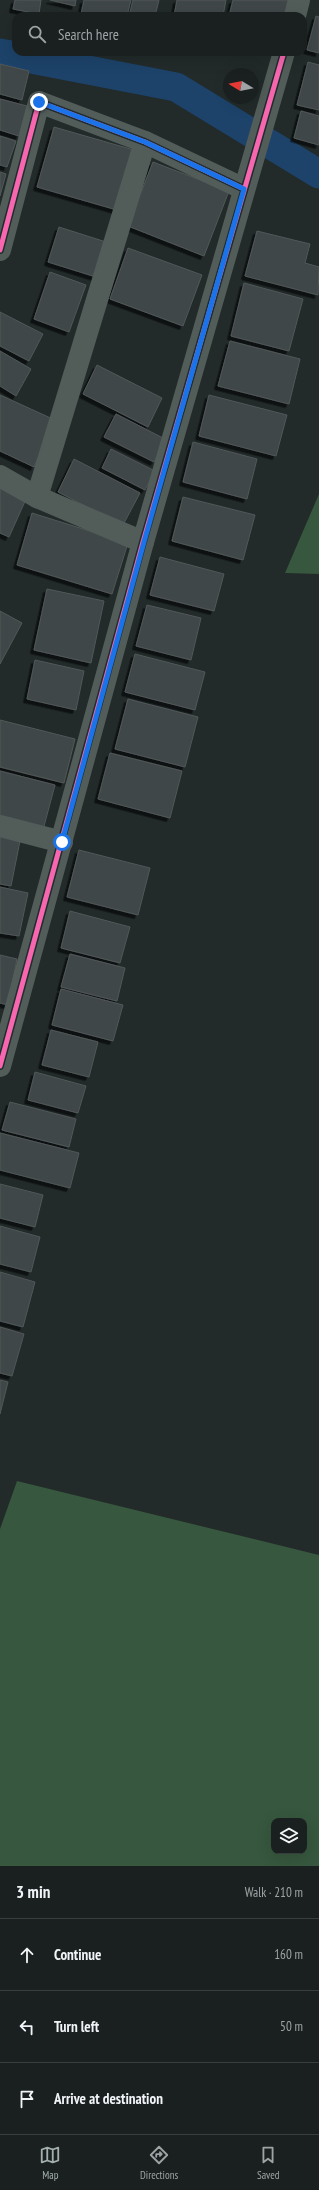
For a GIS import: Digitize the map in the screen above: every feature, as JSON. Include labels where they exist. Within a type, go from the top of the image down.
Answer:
[{"type":"street","points":[[296,12],[299,0]]},
{"type":"street","points":[[0,1066],[144,542],[283,56]]},
{"type":"street","points":[[0,250],[39,102],[145,142],[244,189]]},
{"type":"street","points":[[37,497],[145,142]]},
{"type":"street","points":[[0,476],[37,497],[144,542]]},
{"type":"street","points":[[0,826],[62,842]]},
{"type":"green space","points":[[319,494],[319,574],[285,573]]},
{"type":"green space","points":[[17,1481],[319,1555],[319,1866],[0,1866],[0,1529]]},
{"type":"building","points":[[15,0],[41,0],[39,12],[29,12],[13,9]]},
{"type":"building","points":[[50,0],[76,0],[75,6]]},
{"type":"building","points":[[84,0],[131,0],[128,12],[81,12]]},
{"type":"building","points":[[133,0],[159,0],[156,12],[130,12]]},
{"type":"building","points":[[177,0],[226,0],[224,12],[175,12]]},
{"type":"building","points":[[233,0],[292,0],[289,12],[230,12]]},
{"type":"building","points":[[316,16],[319,17],[319,53],[307,50]]},
{"type":"building","points":[[308,62],[319,65],[319,110],[297,105]]},
{"type":"building","points":[[0,64],[29,71],[22,100],[0,94]]},
{"type":"building","points":[[0,99],[27,106],[19,136],[0,130]]},
{"type":"building","points":[[301,111],[319,116],[319,145],[294,138]]},
{"type":"building","points":[[54,127],[134,150],[117,210],[37,187]]},
{"type":"building","points":[[0,136],[16,141],[7,167],[0,165]]},
{"type":"building","points":[[153,162],[229,191],[204,256],[128,226]]},
{"type":"building","points":[[0,172],[6,174],[0,196]]},
{"type":"building","points":[[59,227],[106,242],[96,277],[48,262]]},
{"type":"building","points":[[257,231],[310,244],[305,263],[319,267],[318,295],[245,276]]},
{"type":"building","points":[[128,248],[202,275],[183,326],[110,299]]},
{"type":"building","points":[[50,272],[86,285],[69,332],[34,319]]},
{"type":"building","points":[[244,283],[303,299],[289,351],[231,336]]},
{"type":"building","points":[[0,312],[43,334],[29,361],[0,346]]},
{"type":"building","points":[[230,341],[300,359],[289,404],[218,386]]},
{"type":"building","points":[[0,351],[31,369],[16,396],[0,386]]},
{"type":"building","points":[[97,365],[162,398],[148,427],[83,394]]},
{"type":"building","points":[[0,395],[55,420],[34,467],[0,451]]},
{"type":"building","points":[[209,395],[287,415],[276,456],[199,436]]},
{"type":"building","points":[[116,414],[165,439],[154,462],[104,437]]},
{"type":"building","points":[[193,442],[257,459],[247,499],[183,482]]},
{"type":"building","points":[[111,449],[155,471],[145,490],[102,468]]},
{"type":"building","points":[[74,459],[140,493],[123,525],[58,492]]},
{"type":"building","points":[[0,485],[27,497],[9,537],[0,533]]},
{"type":"building","points":[[183,497],[255,515],[243,560],[172,541]]},
{"type":"building","points":[[32,513],[128,543],[112,594],[17,565]]},
{"type":"building","points":[[160,557],[224,574],[214,611],[150,595]]},
{"type":"building","points":[[47,589],[104,601],[91,663],[34,650]]},
{"type":"building","points":[[147,605],[201,618],[191,660],[136,646]]},
{"type":"building","points":[[0,611],[22,623],[0,664]]},
{"type":"building","points":[[135,654],[205,672],[195,710],[125,692]]},
{"type":"building","points":[[35,660],[84,671],[76,710],[27,699]]},
{"type":"building","points":[[128,699],[198,717],[185,767],[115,749]]},
{"type":"building","points":[[0,720],[75,739],[64,783],[0,767]]},
{"type":"building","points":[[110,753],[182,771],[170,818],[98,799]]},
{"type":"building","points":[[0,771],[55,785],[43,830],[0,820]]},
{"type":"building","points":[[0,832],[21,836],[11,886],[0,884]]},
{"type":"building","points":[[79,850],[150,868],[138,915],[67,897]]},
{"type":"building","points":[[0,887],[28,893],[19,936],[0,933]]},
{"type":"building","points":[[70,911],[130,927],[120,963],[61,948]]},
{"type":"building","points":[[70,954],[125,968],[117,1001],[61,987]]},
{"type":"building","points":[[0,955],[17,959],[8,1005],[0,1003]]},
{"type":"building","points":[[61,989],[123,1005],[113,1041],[52,1025]]},
{"type":"building","points":[[51,1030],[98,1042],[89,1077],[42,1065]]},
{"type":"building","points":[[35,1072],[86,1086],[78,1113],[28,1100]]},
{"type":"building","points":[[10,1102],[76,1119],[69,1147],[2,1130]]},
{"type":"building","points":[[0,1133],[79,1153],[70,1188],[0,1170]]},
{"type":"building","points":[[0,1184],[43,1195],[35,1227],[0,1218]]},
{"type":"building","points":[[0,1226],[40,1237],[31,1272],[0,1264]]},
{"type":"building","points":[[0,1272],[35,1282],[23,1327],[0,1321]]},
{"type":"building","points":[[0,1327],[24,1334],[12,1376],[0,1373]]},
{"type":"building","points":[[0,1380],[8,1382],[0,1414]]},
{"type":"waterway","points":[[0,53],[12,55]]},
{"type":"waterway","points":[[16,56],[176,87],[319,174]]},
{"type":"cycle path","points":[[0,1066],[143,542],[283,56]]},
{"type":"cycle path","points":[[0,250],[39,102],[145,142],[244,189]]},
{"type":"route","points":[[39,102],[145,142],[244,189],[144,542],[62,842]]}]
